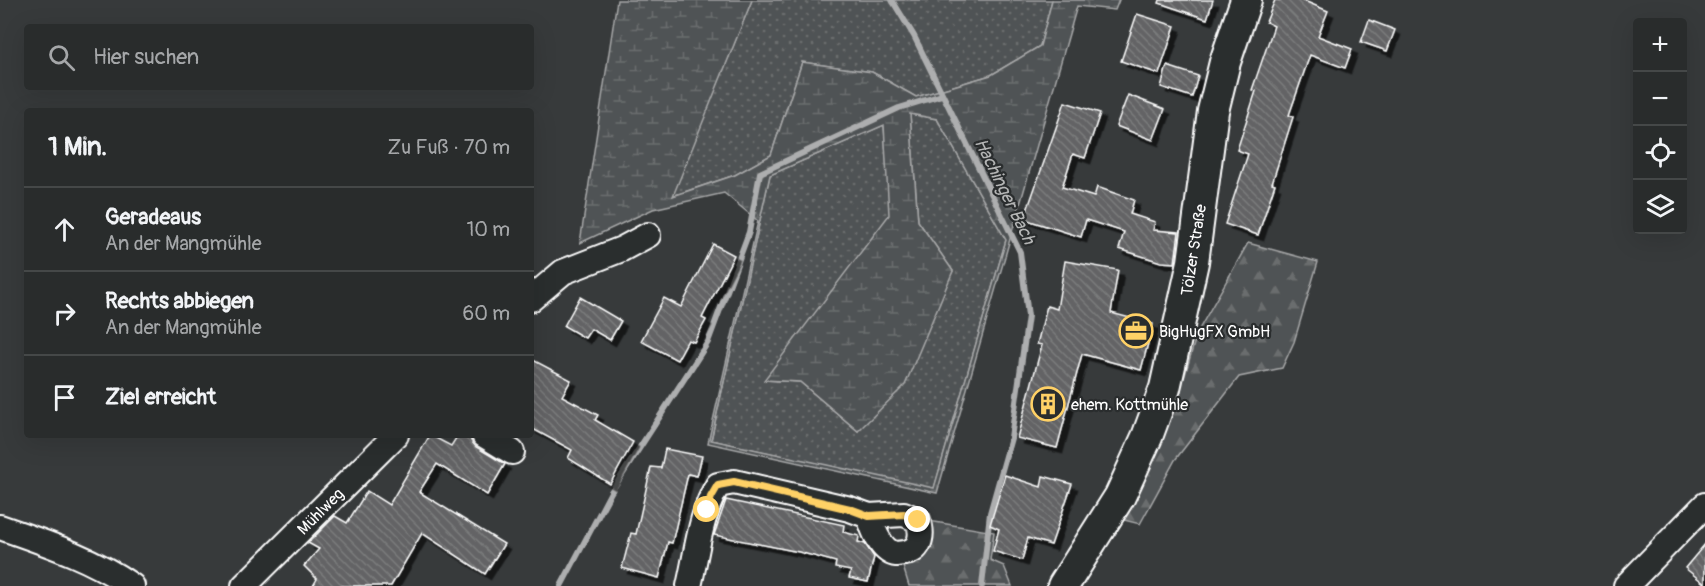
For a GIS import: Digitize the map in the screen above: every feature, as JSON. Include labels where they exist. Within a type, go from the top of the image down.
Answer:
[{"type":"main road","name":"Tölzer Straße","points":[[1063,586],[1120,496],[1147,437],[1165,388],[1193,262],[1213,111],[1225,62],[1246,0]]},
{"type":"street","points":[[534,296],[563,272],[622,249],[648,235]]},
{"type":"street","name":"Mühlweg","points":[[244,586],[393,438]]},
{"type":"street","points":[[489,438],[512,452]]},
{"type":"street","points":[[689,586],[707,510],[718,485],[734,482],[850,509],[869,516]]},
{"type":"street","points":[[1626,586],[1705,505]]},
{"type":"street","points":[[0,527],[84,558],[112,572],[132,586]]},
{"type":"green space","points":[[617,0],[752,0],[673,196],[735,175],[771,155],[802,62],[872,72],[916,97],[991,75],[1040,46],[1052,0],[1119,0],[1115,10],[1077,6],[937,493],[708,443],[758,221],[724,193],[653,209],[580,243]],"holes":[[[910,114],[937,119],[1006,240],[934,488],[711,440],[770,175],[884,125],[889,215],[764,380],[800,382],[858,431],[905,385],[953,271],[918,221]]]},
{"type":"green space","points":[[752,0],[1052,0],[1040,46],[991,75],[916,97],[872,72],[802,62],[771,155],[735,175],[672,196]]},
{"type":"green space","points":[[910,114],[937,119],[1006,240],[934,489],[711,440],[770,175],[884,125],[890,215],[765,380],[800,382],[858,431],[953,271],[918,221]]},
{"type":"green space","points":[[1248,243],[1318,262],[1294,342],[1282,368],[1239,377],[1175,460],[1140,524],[1120,519],[1181,389],[1197,333]]},
{"type":"green space","points":[[929,521],[994,532],[990,560],[1004,566],[1012,586],[909,586],[902,563],[924,558],[929,548]]},
{"type":"building","points":[[1160,0],[1213,0],[1207,19],[1159,3]]},
{"type":"building","points":[[1275,0],[1302,0],[1328,11],[1318,36],[1352,49],[1345,68],[1310,55],[1289,115],[1293,117],[1258,235],[1225,224],[1248,154],[1237,150],[1256,91],[1252,90],[1274,26],[1266,22]]},
{"type":"building","points":[[1137,14],[1175,26],[1159,74],[1121,61]]},
{"type":"building","points":[[1369,20],[1395,30],[1387,51],[1361,42]]},
{"type":"building","points":[[1167,66],[1198,76],[1192,97],[1161,87]]},
{"type":"building","points":[[1128,95],[1165,109],[1153,140],[1116,126]]},
{"type":"building","points":[[1065,102],[1100,113],[1085,158],[1073,154],[1062,187],[1094,197],[1097,187],[1134,200],[1130,214],[1155,222],[1153,230],[1179,232],[1175,263],[1161,262],[1119,249],[1124,232],[1086,220],[1081,237],[1024,219]]},
{"type":"building","points":[[713,244],[734,255],[702,318],[706,320],[694,342],[688,340],[677,360],[641,341],[664,298],[681,307]]},
{"type":"building","name":"ehem. Kottmühle","points":[[1065,261],[1118,270],[1111,313],[1153,324],[1141,370],[1082,354],[1057,448],[1017,438],[1042,345],[1037,344],[1047,306],[1057,309]]},
{"type":"building","points":[[580,297],[621,321],[610,340],[591,329],[585,338],[564,326]]},
{"type":"building","points":[[534,361],[571,380],[562,396],[598,415],[595,420],[633,442],[610,484],[568,458],[572,450],[534,430]]},
{"type":"building","points":[[428,438],[436,438],[451,446],[456,438],[470,438],[476,447],[505,464],[487,495],[437,464],[419,492],[504,544],[485,574],[422,533],[391,586],[313,586],[317,579],[304,566],[319,549],[308,543],[335,516],[347,523],[367,491],[389,505]]},
{"type":"building","points":[[665,449],[702,456],[697,476],[688,474],[672,543],[668,542],[659,578],[622,568],[631,533],[636,534],[651,467],[661,468]]},
{"type":"building","points":[[1005,475],[1041,487],[1043,476],[1072,484],[1051,545],[1028,538],[1022,560],[993,551],[999,529],[990,525]]},
{"type":"building","points":[[726,500],[844,525],[843,532],[859,536],[858,542],[865,544],[874,557],[868,582],[849,578],[851,571],[835,568],[836,562],[714,535]]},
{"type":"building","points":[[1705,544],[1705,584],[1685,568]]},
{"type":"waterway","name":"Hachinger Bach","points":[[892,0],[914,36],[1020,252],[1028,316],[1011,438],[990,513],[982,586]]},
{"type":"waterway","points":[[561,586],[611,492],[708,342],[749,232],[760,173],[899,108],[942,95]]},
{"type":"place","name":"BigHugFX GmbH","points":[[1136,331]]},
{"type":"place","name":"ehem. Kottmühle","points":[[1048,404]]},
{"type":"route","points":[[707,510],[718,485],[734,482],[850,509],[869,516],[888,513],[904,514],[918,520]]}]
